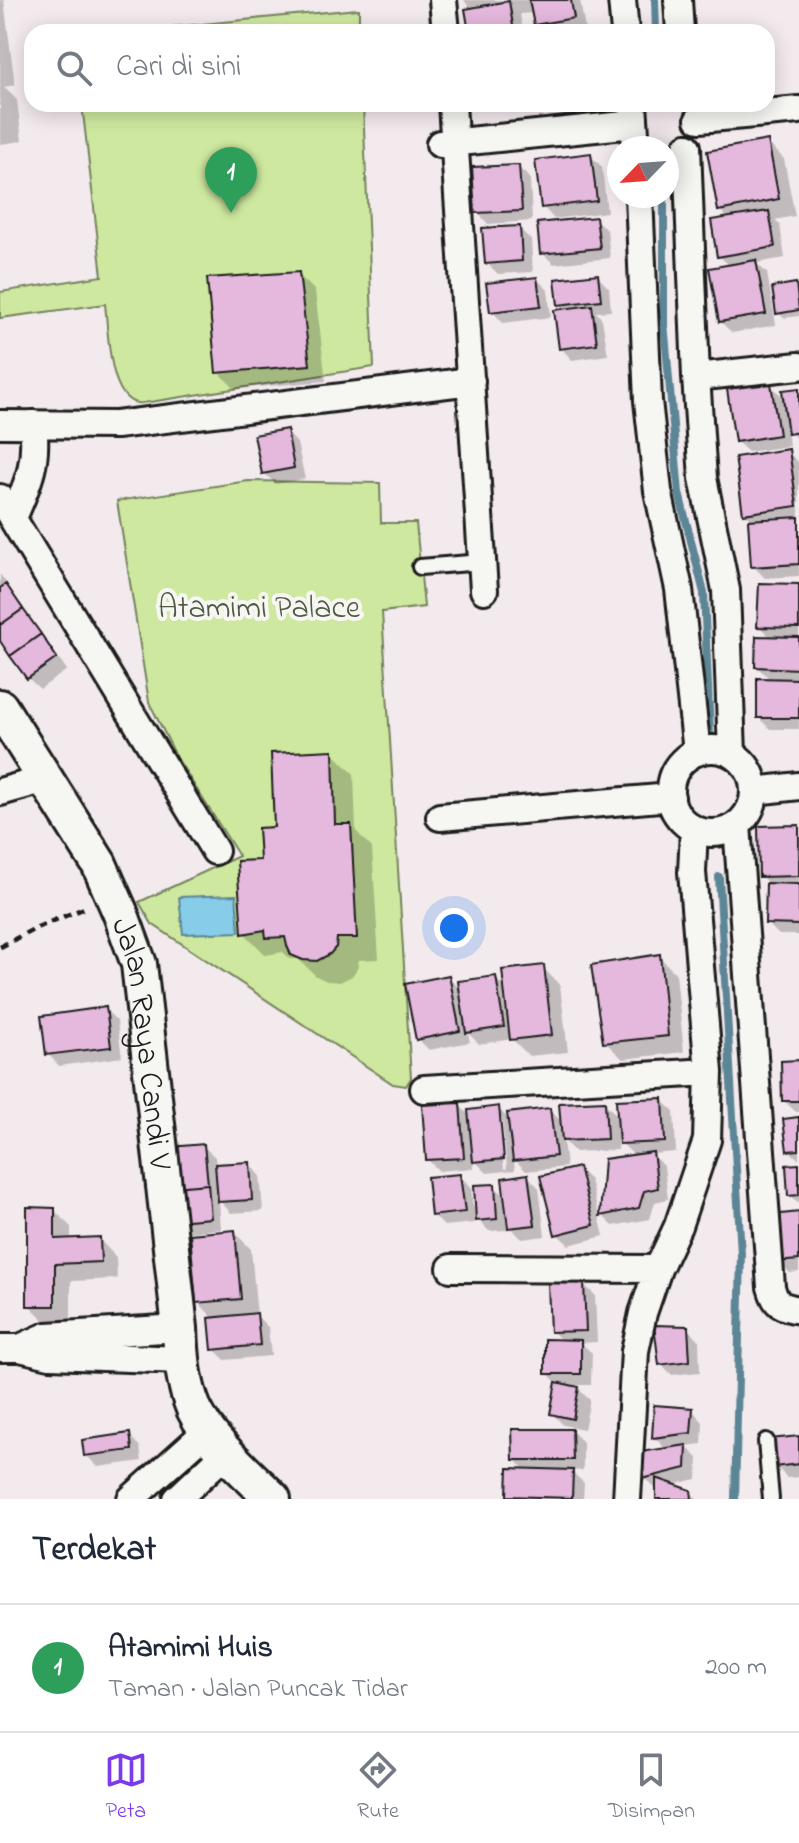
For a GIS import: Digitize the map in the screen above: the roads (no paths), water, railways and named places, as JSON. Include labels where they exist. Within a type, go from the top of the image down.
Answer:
[{"type":"street","points":[[443,0],[445,24]]},
{"type":"street","points":[[622,0],[624,24]]},
{"type":"street","points":[[678,0],[680,24]]},
{"type":"street","points":[[775,110],[799,110]]},
{"type":"street","points":[[451,112],[448,143],[471,381],[484,590]]},
{"type":"street","points":[[679,146],[698,128],[696,112]]},
{"type":"street","points":[[448,143],[635,125]]},
{"type":"street","points":[[679,172],[703,478],[726,590],[732,754]]},
{"type":"street","points":[[640,208],[648,401],[658,491],[679,589],[697,752]]},
{"type":"street","points":[[696,377],[799,366]]},
{"type":"street","points":[[0,424],[116,425],[471,381]]},
{"type":"street","points":[[33,424],[36,447],[30,479],[6,508],[215,851]]},
{"type":"street","name":"Jalan Raya Candi V","points":[[0,707],[99,864],[139,964],[187,1386],[210,1430]]},
{"type":"street","points":[[721,750],[741,760],[748,769],[754,791],[751,807],[737,825],[716,833],[694,829],[678,816],[673,807],[670,786],[673,775],[687,757],[697,752],[721,750]]},
{"type":"street","points":[[0,792],[46,779]]},
{"type":"street","points":[[754,791],[799,786]]},
{"type":"street","points":[[440,817],[671,797]]},
{"type":"street","points":[[737,825],[771,1287],[774,1300],[783,1307],[799,1310]]},
{"type":"street","points":[[627,1499],[635,1351],[643,1313],[658,1269],[678,1226],[707,1140],[709,1072],[692,872],[694,829]]},
{"type":"street","points":[[424,1089],[709,1072]]},
{"type":"street","points":[[451,1268],[658,1269]]},
{"type":"street","points":[[10,1348],[47,1336],[181,1344]]},
{"type":"street","points":[[131,1499],[210,1430]]},
{"type":"street","points":[[177,1499],[210,1430]]},
{"type":"street","points":[[210,1430],[273,1499]]},
{"type":"lane","points":[[420,567],[482,562]]},
{"type":"lane","points":[[766,1441],[771,1499]]},
{"type":"water","points":[[236,895],[239,932],[183,934],[179,897]]},
{"type":"waterway","points":[[655,0],[656,24]]},
{"type":"waterway","points":[[664,208],[664,322],[679,493],[704,593],[710,733]]},
{"type":"waterway","points":[[719,877],[741,1254],[735,1499]]},
{"type":"place","name":"Atamimi Huis","points":[[231,213]]},
{"type":"park label","name":"Atamimi Palace","points":[[259,606]]}]
